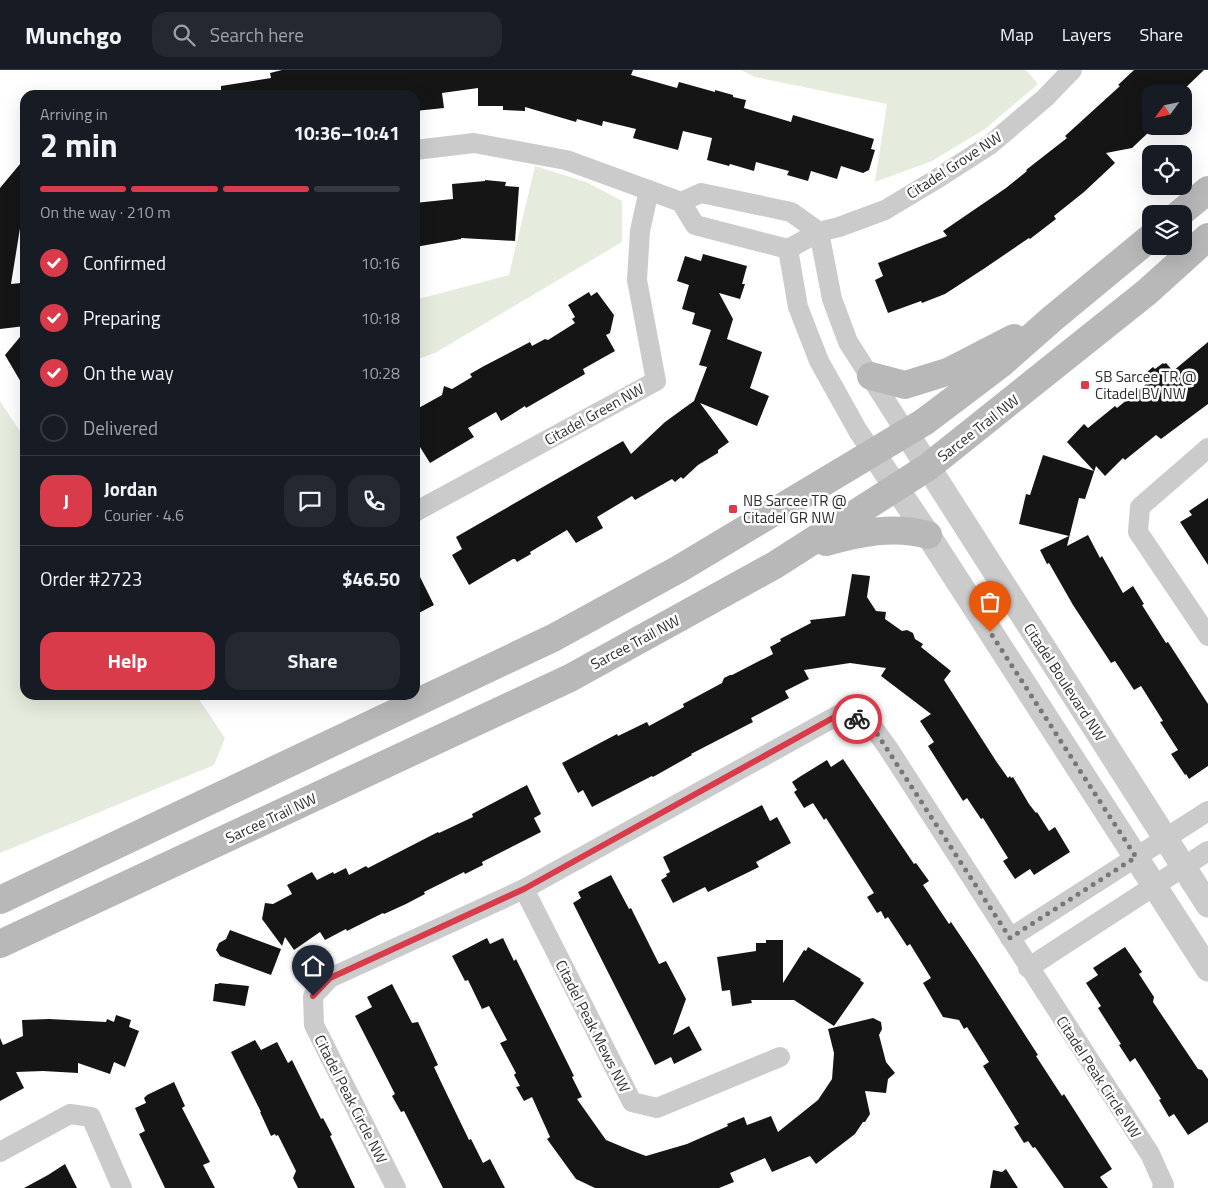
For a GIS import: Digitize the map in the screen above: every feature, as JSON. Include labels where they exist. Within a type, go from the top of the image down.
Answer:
[{"type":"main road","points":[[1190,205],[1208,190]]},
{"type":"main road","name":"Sarcee Trail NW","points":[[0,944],[570,678],[701,607],[798,550],[928,467],[1147,292],[1208,237]]},
{"type":"main road","points":[[0,900],[553,638],[679,569],[907,434],[1002,363],[1142,244]]},
{"type":"main road","points":[[870,376],[905,385],[950,371],[1053,318]]},
{"type":"main road","points":[[798,550],[858,533],[912,530],[928,535]]},
{"type":"street","name":"Citadel Grove NW","points":[[819,232],[839,227],[885,210],[935,180],[991,144],[1045,98],[1072,70]]},
{"type":"street","points":[[420,149],[474,142],[566,160],[680,202],[695,225],[788,249],[819,232]]},
{"type":"street","name":"Citadel Green NW","points":[[420,509],[656,381],[637,280],[640,231],[649,190]]},
{"type":"street","points":[[680,202],[701,193],[791,212],[819,232],[832,299],[848,342],[907,434]]},
{"type":"street","points":[[788,249],[798,307],[819,360],[858,431],[928,535],[1208,969]]},
{"type":"street","name":"Citadel Boulevard NW","points":[[907,434],[1208,905]]},
{"type":"street","points":[[1208,448],[1140,507],[1138,532],[1208,636]]},
{"type":"street","name":"Citadel Peak Circle NW","points":[[396,1188],[314,1025],[313,996],[330,978],[524,889],[840,714],[870,723],[1150,1154],[1164,1185],[1162,1188]]},
{"type":"street","points":[[1010,938],[1208,810]]},
{"type":"street","points":[[1028,968],[1208,851]]},
{"type":"street","name":"Citadel Peak Mews NW","points":[[524,889],[632,1102],[657,1108],[780,1057]]},
{"type":"street","points":[[0,1152],[70,1114],[91,1118],[122,1188]]},
{"type":"shaded area","points":[[741,70],[1026,70],[1038,84],[985,129],[932,161],[875,182],[887,104],[755,77]]},
{"type":"shaded area","points":[[535,166],[586,182],[622,201],[622,242],[435,353],[420,358],[420,299],[509,275]]},
{"type":"shaded area","points":[[0,401],[20,431],[20,700],[199,700],[225,738],[214,765],[0,853]]},
{"type":"building","points":[[282,70],[633,70],[631,75],[677,88],[679,82],[733,95],[733,97],[746,100],[744,108],[791,122],[793,115],[874,139],[871,149],[875,150],[869,170],[863,173],[841,166],[837,179],[811,171],[808,181],[787,175],[789,171],[756,162],[754,171],[707,160],[712,138],[683,131],[678,150],[633,138],[636,129],[603,121],[602,126],[577,119],[576,122],[525,107],[525,111],[503,110],[503,106],[478,106],[478,88],[442,93],[444,108],[420,110],[420,90],[221,90],[221,86],[271,78],[270,73]]},
{"type":"building","points":[[1134,70],[1204,70],[1188,85],[1142,85],[1142,135],[1146,135],[1132,148],[1106,153],[1115,163],[1084,192],[1054,216],[1056,219],[1030,239],[945,294],[888,313],[875,280],[883,276],[878,263],[947,236],[943,231],[1006,188],[1067,138],[1065,136],[1120,86],[1118,85]]},
{"type":"building","points":[[20,164],[20,228],[11,284],[20,283],[20,327],[0,329],[0,188]]},
{"type":"building","points":[[485,181],[506,182],[505,186],[519,187],[515,241],[461,238],[420,246],[420,202],[453,199],[452,184]]},
{"type":"building","points":[[703,254],[747,266],[742,284],[745,284],[740,299],[719,293],[733,319],[727,339],[762,352],[750,388],[769,396],[757,426],[700,403],[729,442],[718,450],[718,453],[698,465],[683,479],[681,477],[675,482],[672,479],[635,500],[632,496],[597,517],[603,528],[576,543],[567,530],[517,562],[513,559],[469,585],[452,555],[462,549],[456,537],[623,441],[631,454],[665,422],[694,401],[707,367],[699,365],[711,330],[692,324],[695,313],[682,309],[689,285],[677,281],[685,256],[701,261]]},
{"type":"building","points":[[589,292],[591,296],[597,292],[614,315],[610,333],[606,335],[615,351],[583,369],[585,374],[526,408],[525,406],[501,421],[496,412],[468,428],[474,437],[430,463],[420,447],[420,407],[442,395],[444,386],[452,389],[472,377],[470,374],[484,366],[530,342],[532,346],[545,339],[548,340],[575,323],[572,319],[575,317],[568,305]]},
{"type":"building","points":[[20,337],[20,380],[5,355]]},
{"type":"building","points":[[1208,342],[1208,404],[1161,439],[1156,435],[1125,460],[1123,458],[1105,476],[1096,466],[1085,499],[1079,498],[1067,546],[1088,535],[1100,558],[1102,556],[1123,593],[1133,586],[1144,604],[1142,605],[1166,643],[1168,642],[1208,704],[1208,766],[1189,779],[1171,754],[1178,750],[1160,722],[1163,721],[1141,686],[1134,690],[1115,661],[1111,663],[1073,605],[1049,563],[1047,564],[1040,550],[1069,536],[1019,524],[1026,494],[1030,495],[1043,455],[1094,471],[1067,442],[1084,424],[1088,428],[1115,406],[1117,408],[1146,384],[1141,377],[1153,367],[1155,369],[1166,363],[1173,371]]},
{"type":"building","points":[[1208,498],[1208,565],[1180,522],[1192,515],[1189,511]]},
{"type":"building","points":[[852,574],[870,576],[867,597],[876,611],[886,612],[885,619],[902,631],[907,630],[913,633],[915,639],[923,644],[921,647],[951,671],[944,680],[996,761],[1008,778],[1010,776],[1011,778],[1013,777],[1029,804],[1037,812],[1049,831],[1055,827],[1070,852],[1034,875],[1030,869],[1015,879],[1003,861],[1008,858],[983,818],[981,819],[967,798],[963,801],[928,746],[934,742],[920,721],[931,714],[881,676],[886,668],[850,663],[804,670],[809,679],[785,691],[789,698],[751,718],[753,722],[691,754],[653,777],[592,807],[583,790],[578,793],[562,763],[617,734],[618,736],[647,722],[649,726],[684,707],[683,704],[722,683],[724,678],[773,654],[770,647],[781,641],[780,639],[811,623],[810,620],[845,616]]},
{"type":"building","points":[[420,577],[434,605],[420,612]]},
{"type":"building","points":[[843,759],[914,864],[916,863],[929,881],[923,885],[949,924],[951,922],[976,959],[1038,1055],[1036,1056],[1062,1096],[1064,1094],[1112,1169],[1100,1177],[1108,1188],[1064,1188],[1035,1147],[1033,1148],[1028,1141],[1024,1143],[1014,1127],[1019,1124],[983,1066],[989,1062],[967,1027],[964,1029],[959,1020],[943,1017],[923,983],[931,978],[910,944],[907,946],[888,917],[885,919],[881,911],[877,913],[867,897],[874,893],[826,818],[824,820],[813,803],[804,808],[794,792],[797,790],[792,782],[827,760],[831,767]]},
{"type":"building","points":[[527,785],[541,814],[534,818],[541,832],[482,862],[483,865],[465,874],[464,872],[424,892],[425,894],[406,904],[347,931],[346,929],[325,940],[320,932],[294,950],[285,937],[282,946],[262,919],[265,903],[273,904],[292,894],[287,885],[312,872],[317,880],[346,868],[349,875],[366,866],[368,868],[438,832],[473,817],[472,814]]},
{"type":"building","points":[[762,805],[770,821],[777,817],[791,843],[756,862],[759,867],[708,892],[705,887],[673,903],[661,880],[670,872],[663,857]]},
{"type":"building","points":[[611,875],[629,909],[631,908],[659,964],[666,961],[686,999],[673,1035],[689,1026],[702,1050],[674,1064],[671,1057],[655,1065],[573,903],[581,898],[578,892]]},
{"type":"building","points":[[230,930],[281,949],[271,975],[220,956],[216,950],[219,943],[226,939]]},
{"type":"building","points":[[487,938],[490,944],[503,938],[514,961],[516,959],[574,1076],[572,1077],[582,1097],[577,1099],[606,1140],[646,1156],[687,1144],[744,1117],[747,1125],[771,1116],[778,1132],[818,1100],[832,1079],[834,1053],[828,1029],[873,1018],[881,1022],[882,1029],[879,1035],[886,1062],[895,1073],[888,1079],[886,1093],[865,1091],[870,1114],[865,1122],[863,1122],[855,1134],[816,1164],[810,1156],[772,1172],[765,1158],[730,1173],[734,1182],[719,1188],[595,1188],[576,1179],[547,1139],[550,1137],[532,1097],[524,1101],[516,1087],[520,1086],[514,1075],[516,1073],[500,1043],[507,1040],[489,1006],[482,1009],[468,980],[465,981],[452,956]]},
{"type":"building","points":[[766,940],[783,940],[783,983],[804,950],[806,951],[808,947],[861,979],[864,983],[834,1026],[794,1000],[751,1000],[752,1003],[732,1006],[730,990],[722,991],[717,957],[756,951],[756,943],[766,943]]},
{"type":"building","points":[[1125,947],[1142,972],[1139,974],[1154,997],[1153,1002],[1198,1069],[1202,1070],[1208,1079],[1208,1122],[1188,1135],[1174,1114],[1169,1117],[1159,1100],[1161,1099],[1135,1058],[1130,1062],[1098,1008],[1101,1006],[1086,983],[1098,975],[1093,968]]},
{"type":"building","points":[[215,984],[249,986],[245,1006],[213,1001]]},
{"type":"building","points":[[392,984],[412,1023],[418,1022],[438,1065],[434,1067],[469,1140],[471,1139],[483,1163],[490,1159],[505,1188],[443,1188],[404,1111],[401,1112],[392,1096],[395,1094],[355,1016],[372,1007],[367,997]]},
{"type":"building","points":[[116,1015],[131,1020],[129,1027],[139,1031],[125,1067],[114,1062],[110,1074],[78,1063],[78,1073],[16,1072],[24,1088],[0,1101],[0,1038],[3,1045],[23,1036],[22,1020],[49,1019],[106,1022],[107,1019],[114,1022]]},
{"type":"building","points":[[255,1040],[261,1050],[277,1042],[288,1063],[292,1060],[321,1119],[323,1118],[332,1135],[330,1136],[355,1188],[298,1188],[293,1178],[296,1171],[278,1135],[271,1136],[231,1052]]},
{"type":"building","points":[[174,1082],[185,1106],[182,1108],[210,1162],[203,1165],[215,1188],[165,1188],[139,1134],[145,1131],[135,1108],[146,1103],[144,1098],[147,1095]]},
{"type":"building","points":[[65,1164],[77,1188],[24,1188],[48,1175]]},
{"type":"building","points":[[1006,1169],[1018,1188],[990,1188],[993,1170],[1002,1172]]},
{"type":"way so far","points":[[857,719],[870,723],[888,748],[1010,938],[1136,857],[990,632]]},
{"type":"place","name":"SB Sarcee TR @ Citadel BV NW","points":[[1085,385]]},
{"type":"place","name":"NB Sarcee TR @ Citadel GR NW","points":[[733,509]]},
{"type":"route","points":[[313,996],[330,978],[524,889],[840,714],[857,719]]}]
